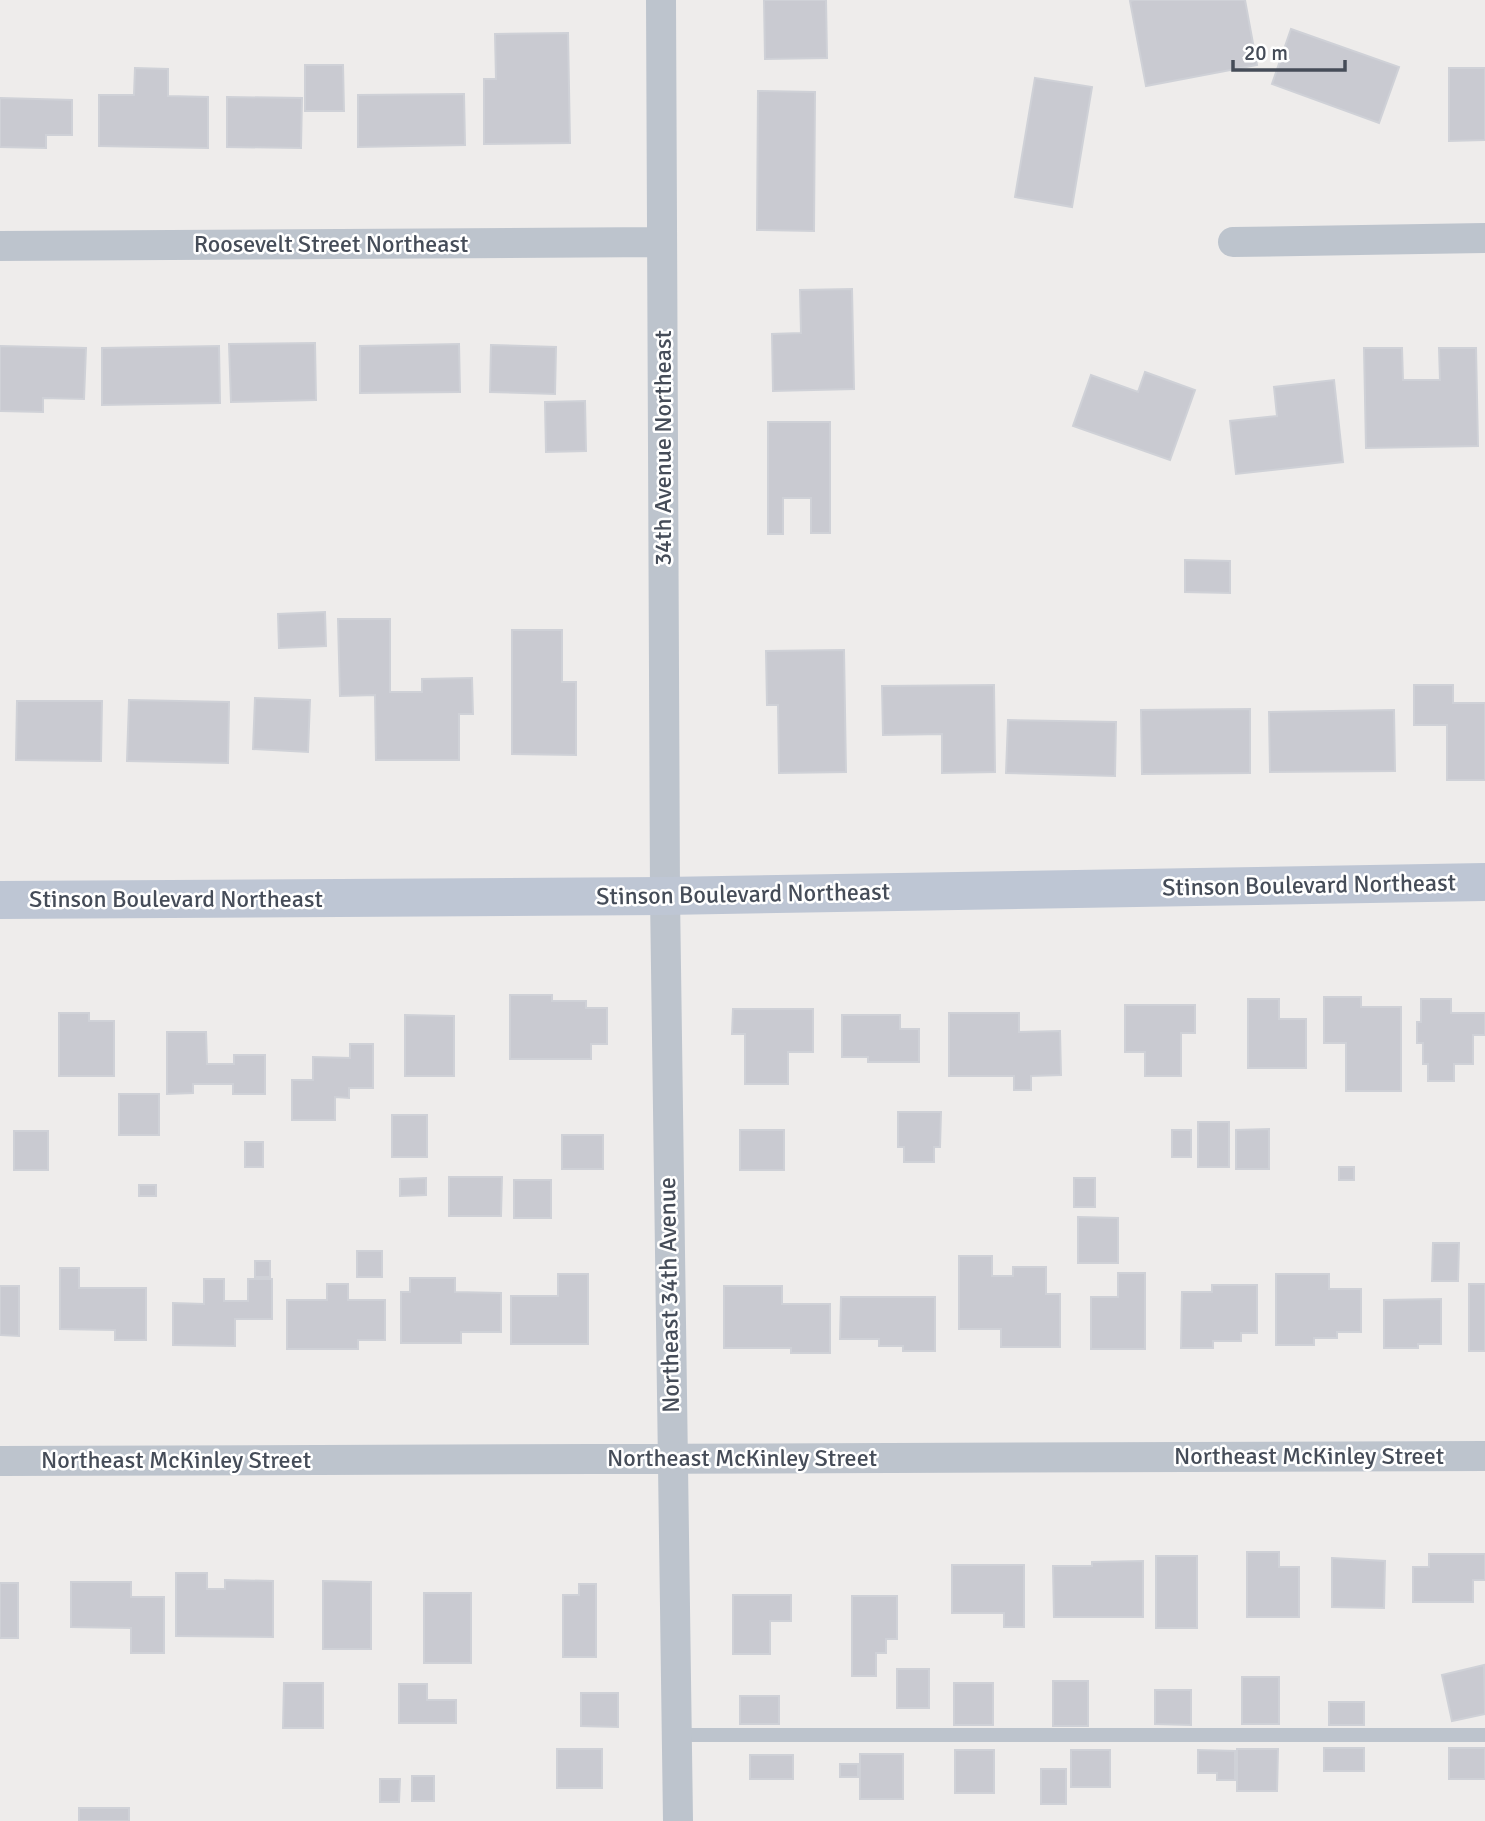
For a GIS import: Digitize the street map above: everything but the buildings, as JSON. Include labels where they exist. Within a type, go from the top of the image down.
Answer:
[{"type":"street","name":"34th Avenue Northeast","points":[[662,0],[664,896]]},
{"type":"street","points":[[1233,242],[1485,238]]},
{"type":"street","name":"Roosevelt Street Northeast","points":[[0,246],[662,242]]},
{"type":"street","name":"Stinson Boulevard Northeast","points":[[0,900],[664,896],[1485,883]]},
{"type":"street","name":"Northeast 34th Avenue","points":[[664,896],[678,1821]]},
{"type":"street","name":"Northeast McKinley Street","points":[[0,1461],[1485,1455]]},
{"type":"lane","points":[[676,1735],[1485,1735]]}]
